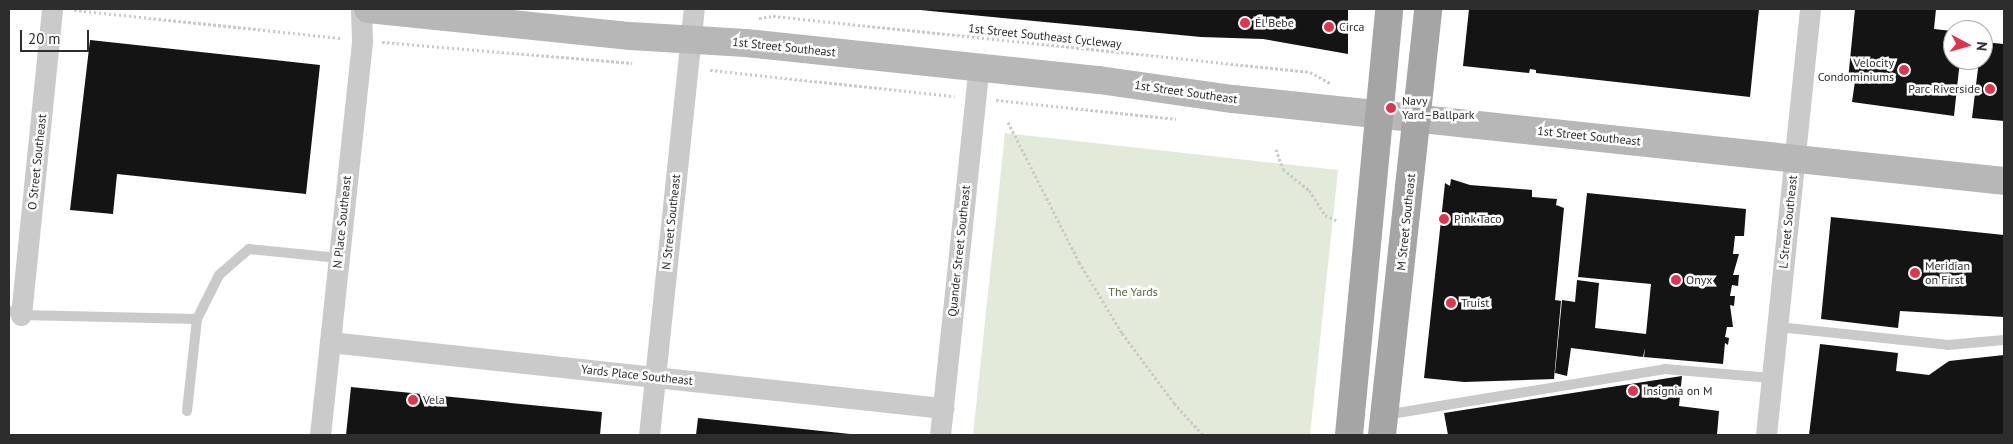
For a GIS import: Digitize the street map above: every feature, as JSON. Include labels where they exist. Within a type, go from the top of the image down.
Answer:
[{"type":"main road","points":[[1349,435],[1381,114],[1389,9]]},
{"type":"main road","name":"M Street Southeast","points":[[1383,425],[1428,9]]},
{"type":"street","name":"O Street Southeast","points":[[15,313],[61,9]]},
{"type":"street","name":"N Place Southeast","points":[[320,435],[362,40],[361,9]]},
{"type":"street","name":"1st Street Southeast","points":[[368,9],[979,67],[1416,118],[2004,181]]},
{"type":"street","name":"N Street Southeast","points":[[649,435],[694,9]]},
{"type":"street","name":"L Street Southeast","points":[[1766,435],[1810,9]]},
{"type":"street","name":"Quander Street Southeast","points":[[940,435],[979,67]]},
{"type":"street","name":"Yards Place Southeast","points":[[330,342],[943,408]]},
{"type":"lane","points":[[187,411],[197,319],[220,275],[249,249],[339,258]]},
{"type":"lane","points":[[15,313],[197,319]]},
{"type":"lane","points":[[1778,327],[1948,345],[2004,340]]},
{"type":"lane","points":[[1383,425],[1665,369],[1772,378]]},
{"type":"path","points":[[61,9],[99,13]]},
{"type":"path","name":"1st Street Southeast Cycleway","points":[[752,21],[773,16],[1300,71],[1314,73],[1338,84]]},
{"type":"path","points":[[736,73],[954,96]]},
{"type":"path","points":[[1001,100],[1186,120]]},
{"type":"path","points":[[1008,122],[1079,262],[1122,333],[1174,403],[1203,435]]},
{"type":"path","points":[[1276,149],[1283,169],[1309,190],[1325,215],[1338,221]]},
{"type":"green space","name":"The Yards","points":[[1005,133],[1338,170],[1310,435],[973,435]]},
{"type":"building","points":[[910,9],[1348,9],[1348,54],[1263,39],[1201,37]]},
{"type":"building","points":[[1469,9],[1759,9],[1750,97],[1536,73],[1536,70],[1530,69],[1529,73],[1463,66]]},
{"type":"building","name":"Velocity Condominiums","points":[[1855,9],[1936,9],[1934,29],[1943,30],[1943,70],[1959,70],[1954,116],[1852,102],[1855,81],[1848,80]]},
{"type":"building","points":[[90,40],[320,65],[306,194],[117,174],[113,214],[70,210]]},
{"type":"building","name":"Parc Riverside","points":[[1993,43],[2004,44],[2004,121],[1972,118],[1978,70],[1993,70]]},
{"type":"building","points":[[1451,179],[1470,185],[1532,190],[1532,197],[1557,199],[1556,205],[1564,208],[1555,300],[1561,301],[1554,379],[1464,382],[1424,378],[1445,183],[1450,186]]},
{"type":"building","name":"Onyx","points":[[1587,193],[1746,209],[1744,236],[1735,236],[1733,254],[1739,254],[1733,275],[1739,275],[1738,286],[1732,285],[1730,296],[1735,296],[1734,306],[1730,305],[1733,327],[1727,327],[1725,337],[1729,338],[1728,345],[1725,343],[1723,364],[1644,357],[1645,348],[1643,357],[1571,348],[1567,376],[1555,373],[1562,300],[1575,302],[1577,280],[1599,283],[1595,328],[1646,334],[1651,284],[1578,277]]},
{"type":"building","name":"Meridian on First","points":[[1831,217],[2004,235],[2004,317],[1900,311],[1898,328],[1821,319]]},
{"type":"building","points":[[1820,344],[1898,353],[1896,371],[1929,375],[1949,361],[2004,355],[2004,435],[1809,435]]},
{"type":"building","name":"Insignia on M","points":[[1682,376],[1679,406],[1719,411],[1717,435],[1448,435],[1444,413]]},
{"type":"building","name":"Vela","points":[[351,387],[602,412],[600,435],[346,435]]},
{"type":"building","points":[[698,418],[850,434],[850,435],[696,435]]},
{"type":"place","name":"Él Bebe","points":[[1245,23]]},
{"type":"place","name":"Circa","points":[[1329,27]]},
{"type":"place","name":"Velocity Condominiums","points":[[1904,70]]},
{"type":"place","name":"Parc Riverside","points":[[1990,89]]},
{"type":"place","name":"Navy Yard–Ballpark","points":[[1391,108]]},
{"type":"place","name":"Pink Taco","points":[[1444,219]]},
{"type":"place","name":"Meridian on First","points":[[1915,273]]},
{"type":"place","name":"Onyx","points":[[1676,280]]},
{"type":"place","name":"Truist","points":[[1451,303]]},
{"type":"place","name":"Insignia on M","points":[[1633,391]]},
{"type":"place","name":"Vela","points":[[413,400]]}]
